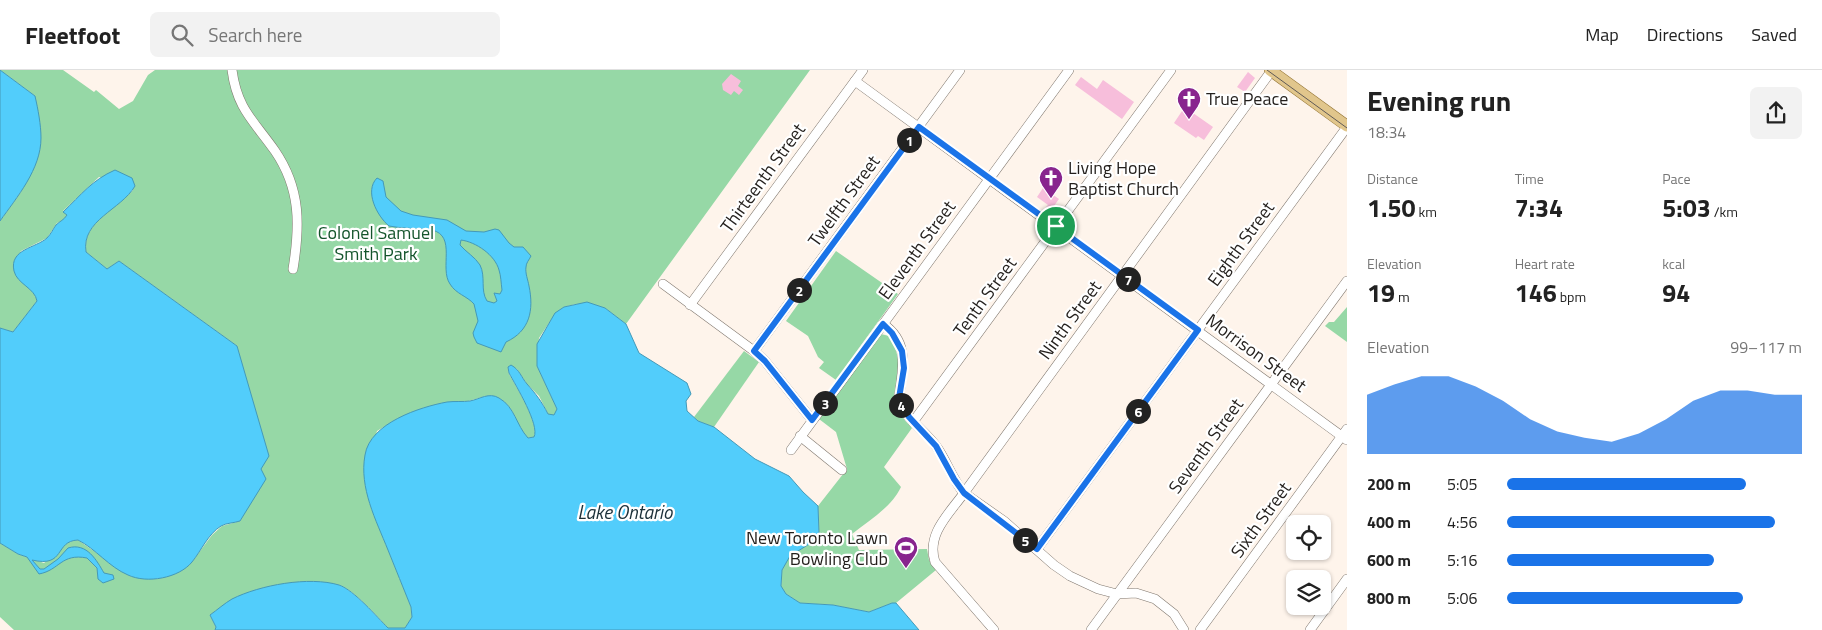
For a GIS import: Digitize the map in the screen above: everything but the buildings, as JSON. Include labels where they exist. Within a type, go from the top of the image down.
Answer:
[{"type":"main road","points":[[1271,70],[1347,126]]},
{"type":"street","points":[[232,70],[236,91],[243,108],[279,158],[293,191],[298,213],[293,270]]},
{"type":"street","name":"Thirteenth Street","points":[[690,305],[863,70]]},
{"type":"street","name":"Twelfth Street","points":[[754,351],[960,70]]},
{"type":"street","name":"Eleventh Street","points":[[791,450],[1069,70]]},
{"type":"street","name":"Tenth Street","points":[[913,422],[1171,70]]},
{"type":"street","name":"Ninth Street","points":[[994,630],[936,562],[932,550],[936,532],[1271,70]]},
{"type":"street","name":"Morrison Street","points":[[855,81],[1345,435]]},
{"type":"street","name":"Eighth Street","points":[[1037,549],[1347,126]]},
{"type":"street","name":"Seventh Street","points":[[1091,630],[1347,281]]},
{"type":"street","points":[[663,284],[765,361],[812,420]]},
{"type":"street","points":[[883,324],[892,333],[902,351],[904,368],[899,398],[902,407],[913,422],[936,446],[964,493],[1070,576],[1117,594],[1136,594],[1155,599],[1174,614],[1184,630]]},
{"type":"street","name":"Sixth Street","points":[[1200,630],[1345,435]]},
{"type":"street","points":[[800,436],[842,470]]},
{"type":"street","points":[[1310,630],[1347,579]]},
{"type":"green space","name":"Colonel Samuel Smith Park","points":[[0,70],[63,70],[94,92],[96,90],[119,109],[133,101],[148,75],[155,70],[810,70],[626,324],[605,308],[576,304],[564,307],[555,314],[539,338],[537,366],[557,409],[556,414],[551,416],[548,414],[539,396],[526,383],[517,369],[508,367],[509,374],[531,415],[535,431],[534,437],[527,438],[512,411],[504,401],[491,396],[445,403],[427,408],[401,418],[377,431],[365,477],[370,504],[411,607],[412,617],[405,628],[388,628],[358,597],[339,585],[301,584],[260,589],[235,599],[210,615],[216,627],[215,630],[14,630],[0,617],[0,543],[18,554],[44,563],[68,542],[78,540],[130,576],[156,579],[168,576],[191,563],[212,535],[222,526],[240,521],[261,469],[237,346],[119,261],[107,269],[86,252],[86,242],[94,225],[133,190],[99,177],[63,211],[67,215],[64,220],[57,223],[47,238],[21,251],[14,264],[14,270],[16,275],[32,291],[37,301],[13,332],[0,328],[0,221],[22,190],[35,96]]},
{"type":"green space","points":[[836,251],[898,294],[836,380],[819,368],[824,362],[818,357],[808,336],[786,321]]},
{"type":"green space","points":[[1347,307],[1347,342],[1325,326],[1329,322],[1334,322]]},
{"type":"green space","points":[[881,334],[889,336],[897,353],[898,368],[894,401],[901,416],[912,428],[884,467],[901,487],[886,507],[852,534],[859,550],[927,549],[929,560],[936,570],[896,603],[869,612],[833,605],[800,603],[786,594],[781,587],[782,570],[789,556],[814,541],[819,534],[818,506],[847,469],[836,432],[819,419]]},
{"type":"green space","points":[[744,351],[759,362],[714,427],[698,421],[694,417]]},
{"type":"water","points":[[0,70],[35,96],[41,138],[40,149],[33,172],[0,221]]},
{"type":"water","points":[[115,170],[132,178],[135,186],[121,202],[96,223],[86,241],[86,252],[107,269],[119,261],[237,346],[269,456],[261,469],[266,479],[240,521],[223,525],[216,529],[192,562],[186,568],[171,576],[144,579],[128,575],[121,572],[78,540],[71,541],[65,545],[50,560],[32,560],[40,569],[44,569],[58,559],[68,548],[81,548],[90,554],[104,573],[113,575],[114,579],[103,583],[98,579],[97,568],[87,558],[71,558],[39,574],[27,557],[0,543],[0,328],[13,332],[37,301],[33,293],[14,271],[16,258],[24,250],[47,238],[56,225],[67,215],[63,212],[81,194],[93,183]]},
{"type":"water","points":[[377,178],[383,181],[386,197],[401,211],[413,215],[447,220],[466,231],[484,232],[495,229],[499,230],[509,243],[514,247],[523,247],[531,256],[526,264],[531,303],[528,319],[520,332],[506,342],[501,352],[477,343],[473,333],[478,321],[474,304],[450,284],[446,270],[446,246],[440,233],[432,230],[389,226],[380,216],[374,203],[372,196],[373,183]],"holes":[[[461,240],[479,246],[497,264],[502,290],[500,294],[494,293],[497,301],[494,303],[487,301],[485,297],[483,274],[480,265],[460,245]]]},
{"type":"water","name":"Lake Ontario","points":[[587,302],[605,308],[626,324],[639,353],[687,383],[691,394],[686,401],[687,411],[698,421],[714,427],[755,459],[789,476],[818,506],[819,533],[814,541],[790,556],[782,570],[781,586],[786,594],[800,603],[833,605],[869,612],[896,603],[919,630],[215,630],[216,627],[210,615],[232,599],[270,586],[314,581],[327,582],[345,588],[365,604],[388,628],[405,628],[412,617],[411,607],[366,492],[364,467],[365,455],[369,444],[386,425],[398,418],[447,402],[470,401],[488,396],[495,396],[509,406],[528,438],[534,437],[535,431],[531,415],[509,373],[508,367],[511,365],[516,369],[539,398],[548,414],[554,415],[557,409],[537,366],[537,344],[555,313],[564,307]]},
{"type":"tram line","points":[[1267,70],[1347,128]]},
{"type":"place","name":"True Peace","points":[[1189,120]]},
{"type":"place","name":"Living Hope Baptist Church","points":[[1051,199]]},
{"type":"place","name":"New Toronto Lawn Bowling Club","points":[[906,569]]},
{"type":"route","points":[[919,127],[1056,226],[1198,330],[1037,549],[964,493],[958,486],[936,446],[909,417],[899,398],[904,368],[902,351],[892,333],[883,324],[812,420],[765,361],[754,351],[919,127]]}]
